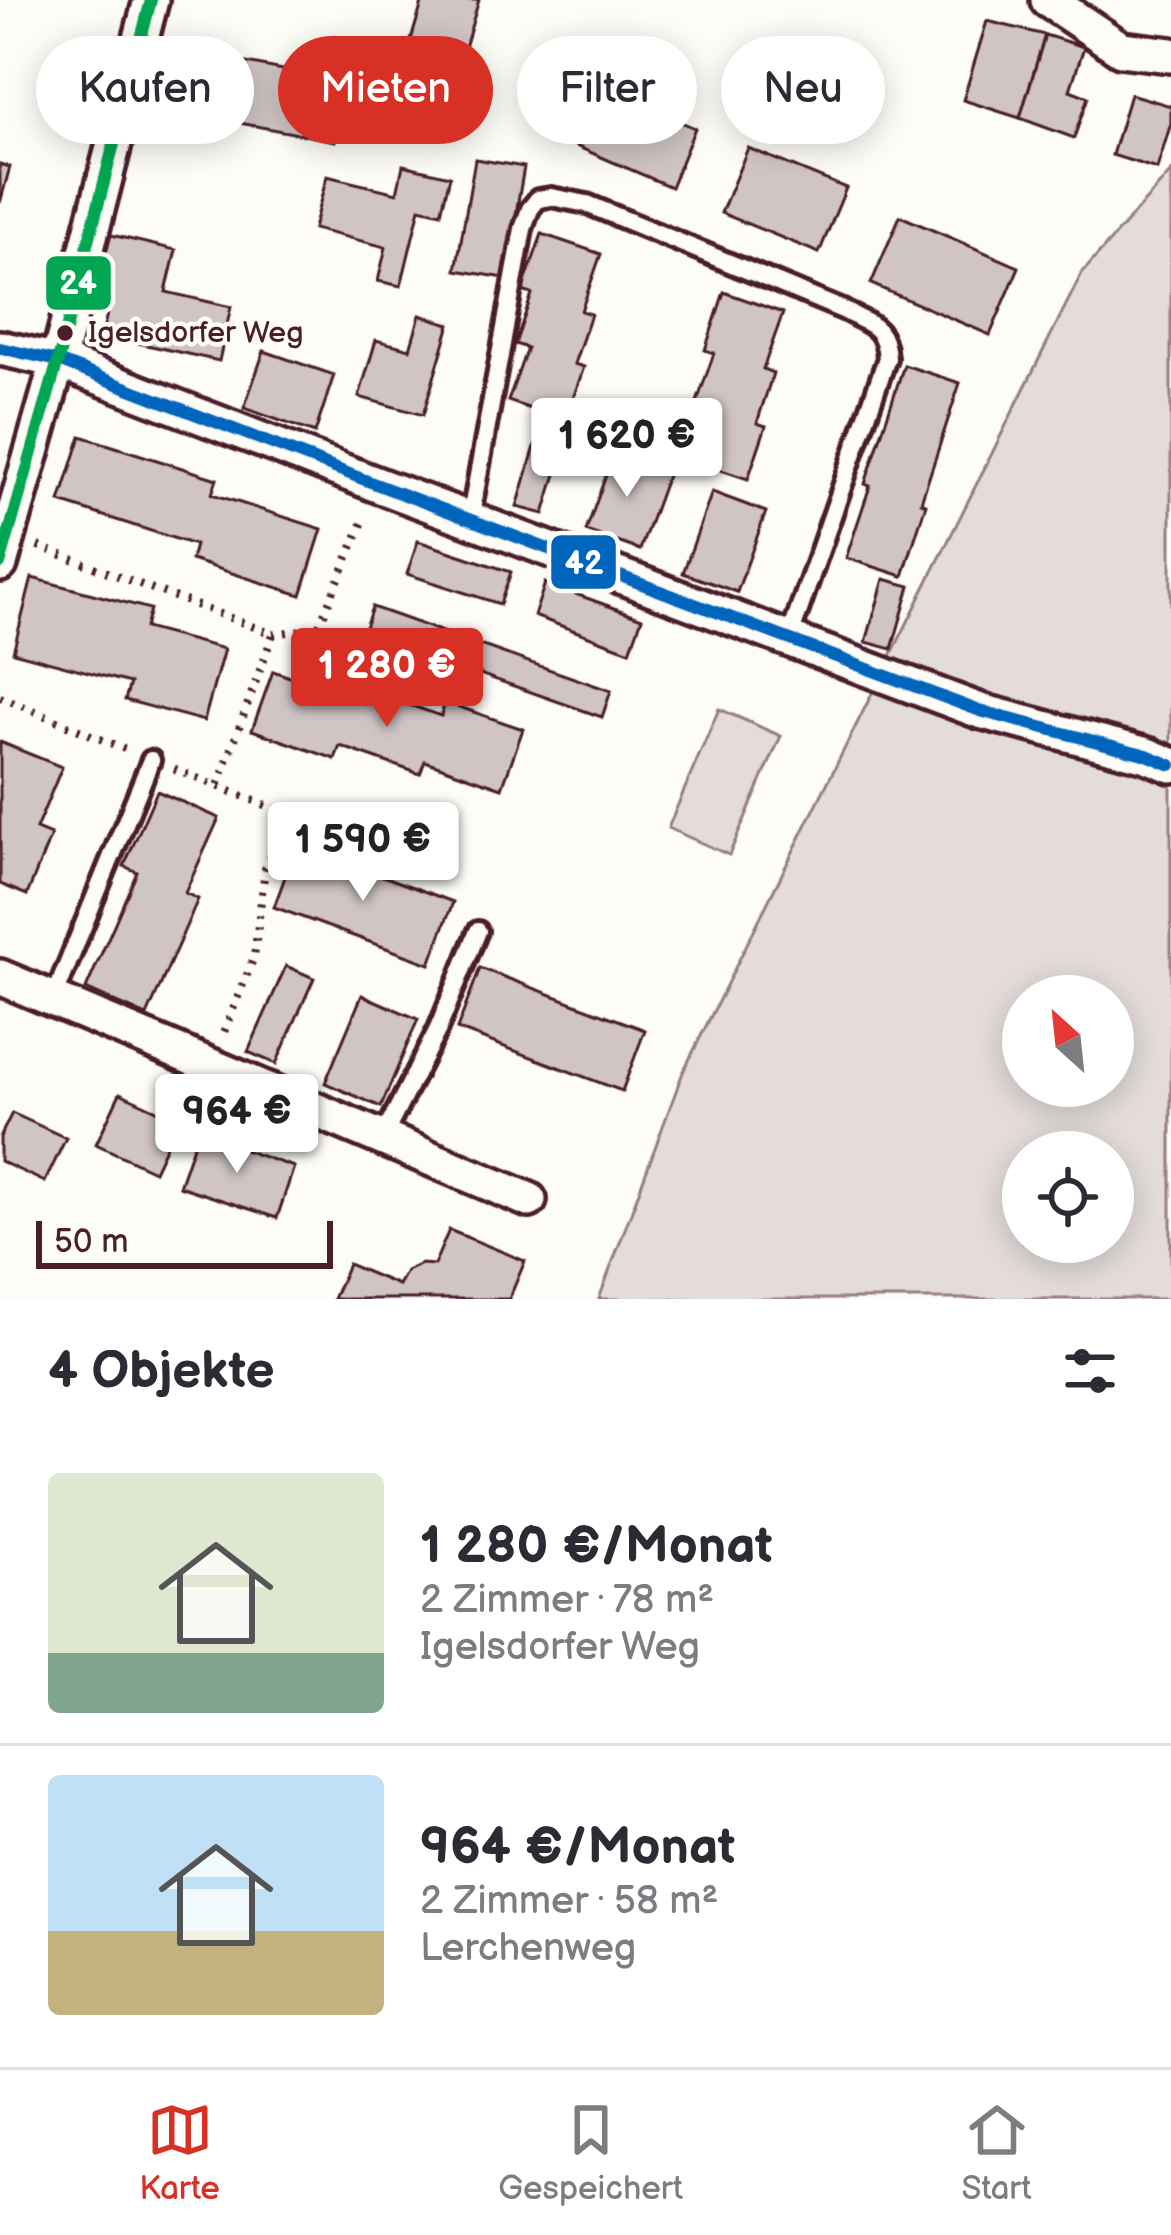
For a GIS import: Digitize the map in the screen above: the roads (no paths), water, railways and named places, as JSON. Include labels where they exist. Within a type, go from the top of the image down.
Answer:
[{"type":"street","points":[[4,549],[151,0]]},
{"type":"street","points":[[1048,0],[1121,50],[1171,55]]},
{"type":"street","points":[[0,347],[58,361],[980,711],[1171,765]]},
{"type":"street","points":[[0,976],[529,1201]]},
{"type":"lane","points":[[470,520],[530,208],[538,199],[550,197],[587,204],[843,310],[886,339],[887,358],[789,640]]},
{"type":"lane","points":[[53,1000],[151,760]]},
{"type":"lane","points":[[382,1139],[438,1028],[478,931]]},
{"type":"place","name":"Igelsdorfer Weg","points":[[65,333]]}]
